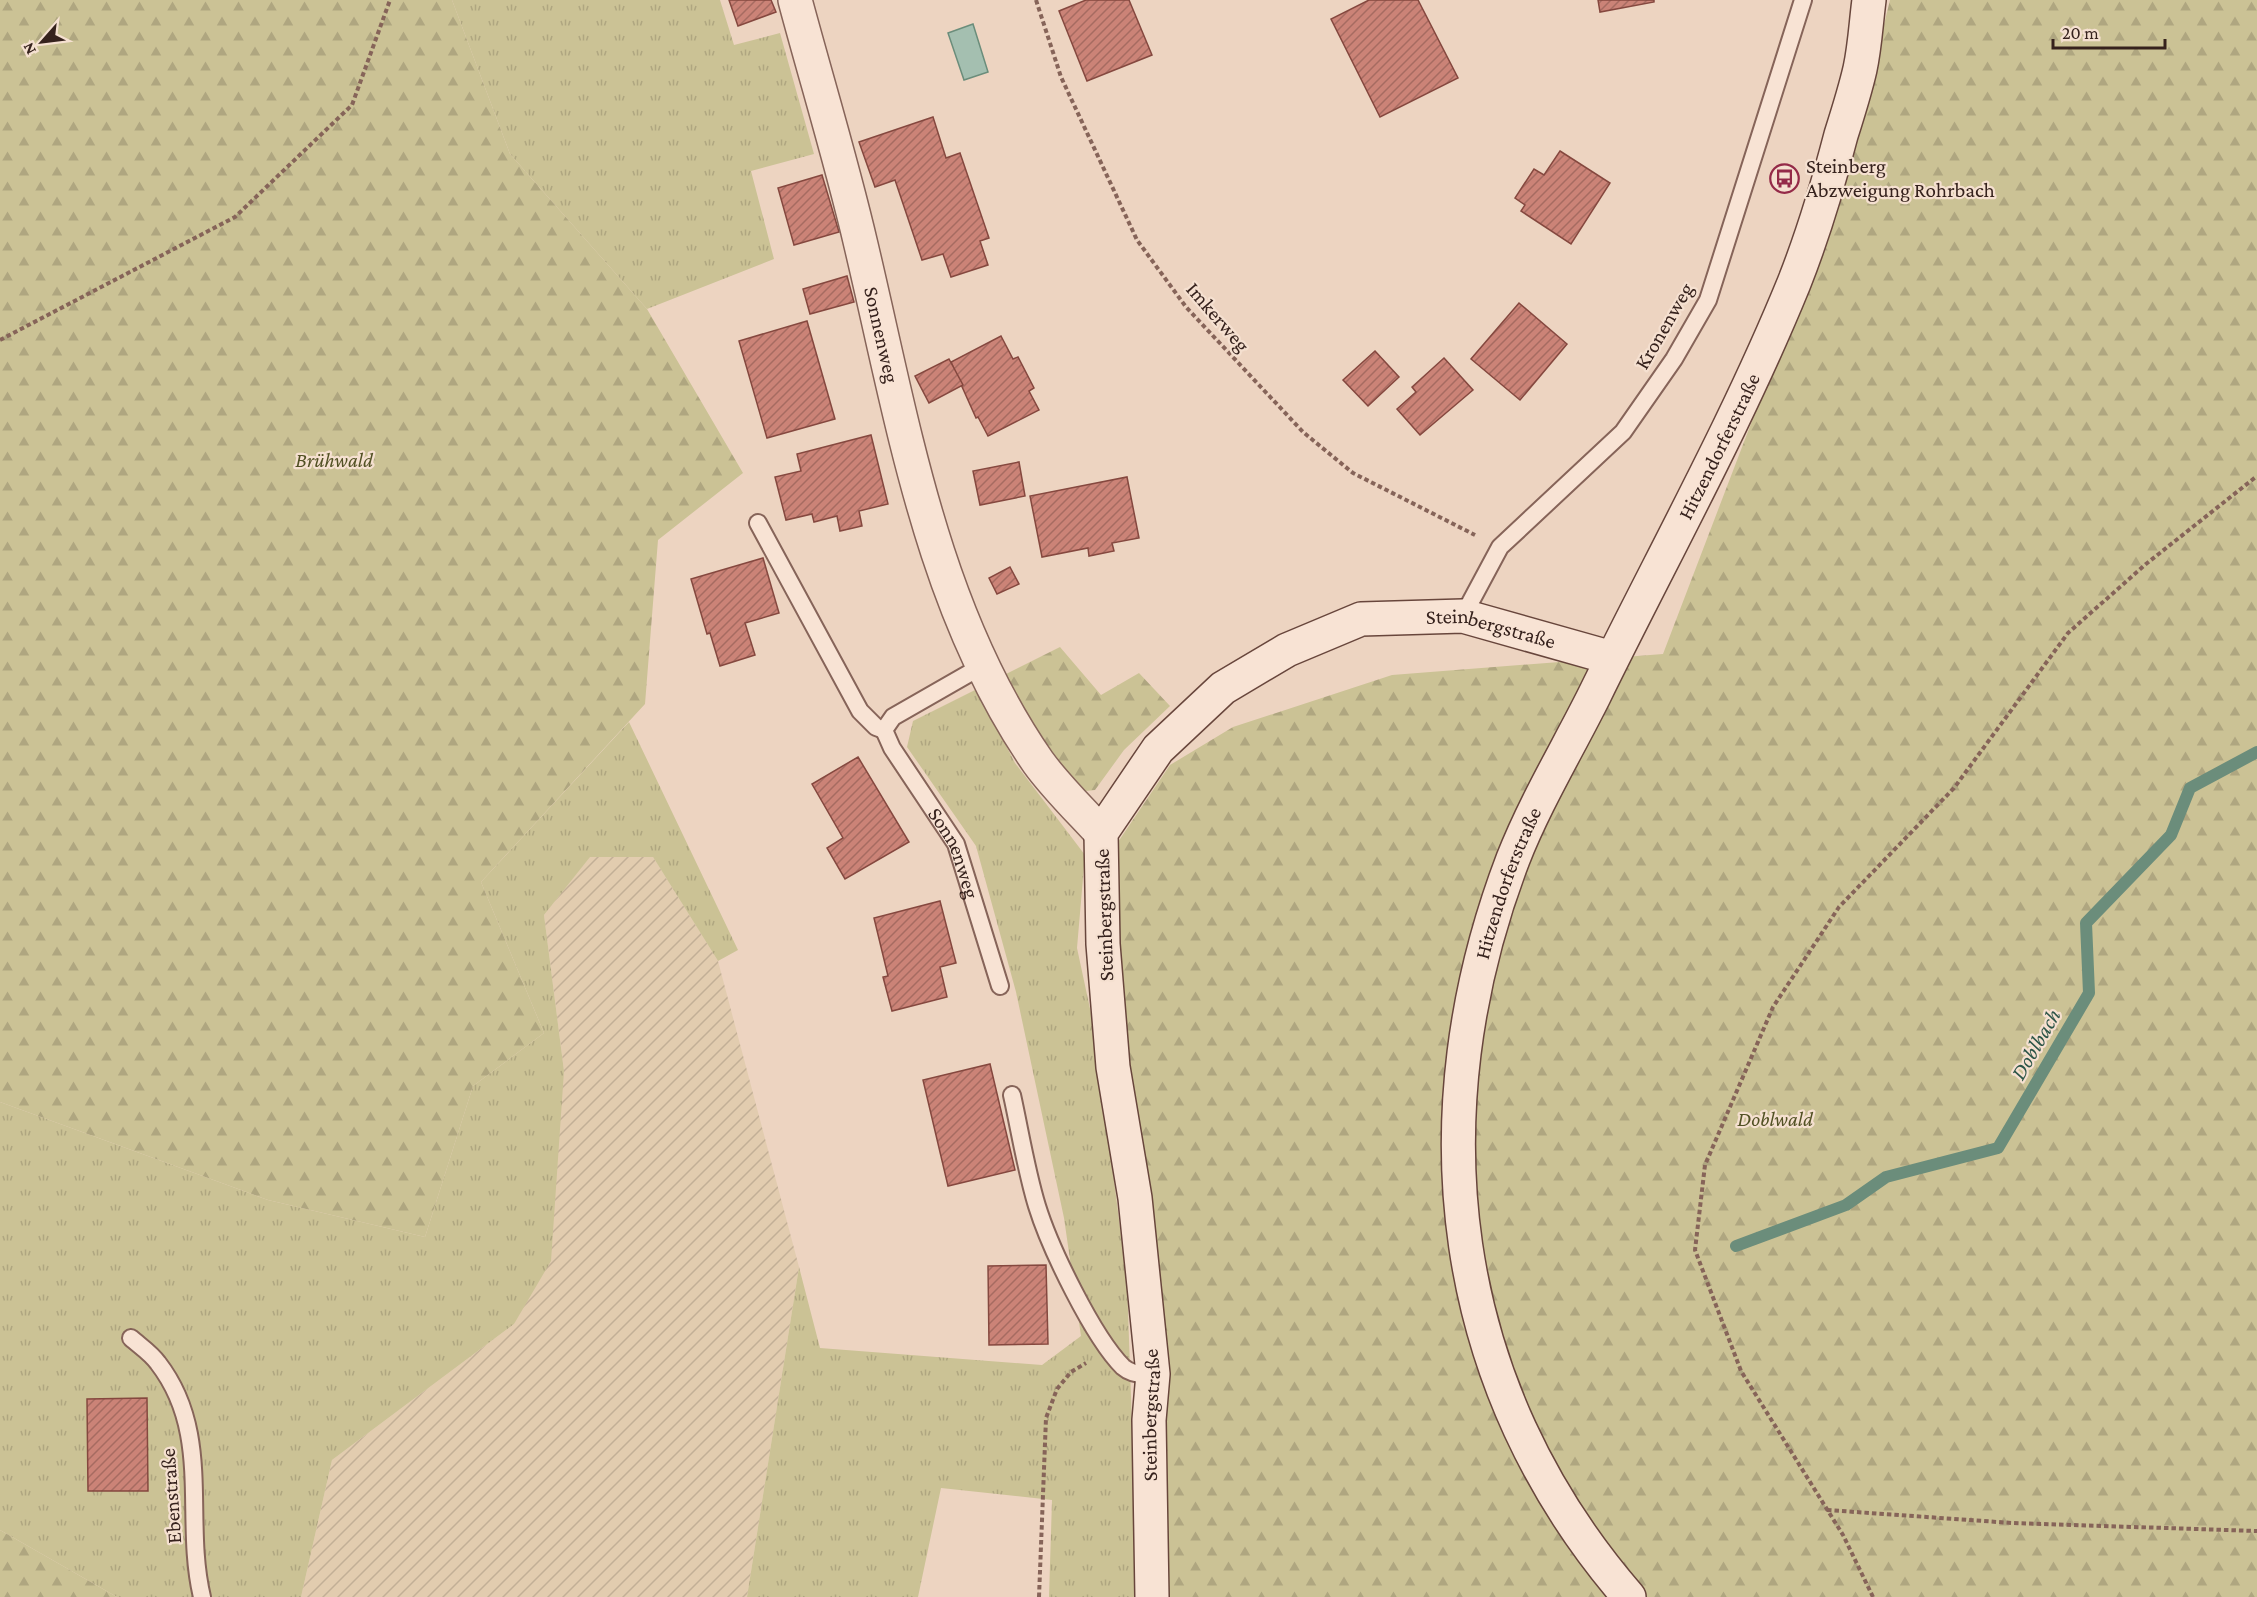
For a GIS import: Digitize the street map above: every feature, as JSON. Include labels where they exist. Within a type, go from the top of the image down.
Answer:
[{"type":"main road","name":"Sonnenweg","points":[[795,0],[861,244],[886,364],[931,540],[982,666],[1039,763],[1101,833]]},
{"type":"main road","name":"Hitzendorferstraße","points":[[1629,1597],[1575,1528],[1535,1462],[1509,1406],[1474,1298],[1462,1237],[1459,1167],[1463,1056],[1474,992],[1514,857],[1753,376],[1795,281],[1826,192],[1860,68],[1869,0]]},
{"type":"main road","name":"Steinbergstraße","points":[[1152,1597],[1149,1420],[1153,1374],[1135,1198],[1113,1067],[1103,944],[1101,833],[1158,749],[1223,688],[1278,655],[1361,619],[1463,616],[1612,658]]},
{"type":"lane","name":"Kronenweg","points":[[1463,616],[1500,547],[1623,432],[1674,359],[1708,300],[1803,0]]},
{"type":"lane","name":"Sonnenweg","points":[[758,523],[860,711],[876,727],[884,730],[892,748],[956,844],[1000,986]]},
{"type":"lane","points":[[884,730],[893,717],[982,666]]},
{"type":"lane","points":[[1012,1095],[1037,1206],[1067,1277],[1111,1350],[1125,1368],[1141,1375],[1153,1374]]},
{"type":"lane","name":"Ebenstraße","points":[[131,1338],[157,1362],[172,1386],[186,1418],[194,1458],[196,1546],[202,1597]]},
{"type":"path","points":[[0,340],[235,217],[352,105],[390,0]]},
{"type":"path","name":"Imkerweg","points":[[1036,0],[1061,77],[1137,240],[1186,307],[1303,432],[1353,473],[1500,547]]},
{"type":"path","points":[[1873,1597],[1827,1510],[1741,1371],[1695,1250],[1705,1165],[1773,1007],[1839,907],[1954,788],[2068,633],[2146,564],[2257,476]]},
{"type":"path","points":[[1039,1597],[1046,1418],[1057,1389],[1071,1372],[1111,1350]]},
{"type":"path","points":[[1827,1510],[2012,1523],[2257,1531]]},
{"type":"shaded area","points":[[973,24],[988,72],[964,80],[948,33]]},
{"type":"shaded area","points":[[590,856],[653,857],[718,961],[799,1267],[747,1597],[301,1597],[332,1460],[514,1324],[564,1071],[544,915]]},
{"type":"green space","name":"Brühwald","points":[[0,0],[452,0],[510,154],[647,309],[743,473],[658,540],[645,704],[481,882],[544,1033],[473,1086],[425,1237],[268,1200],[0,1102]]},
{"type":"green space","points":[[452,0],[720,0],[734,45],[780,33],[814,154],[751,171],[774,259],[647,309],[510,154]]},
{"type":"green space","name":"Doblwald","points":[[1890,0],[2257,0],[2257,1597],[1161,1597],[1120,1038],[1118,842],[1170,765],[1233,727],[1392,675],[1663,654],[1849,167]]},
{"type":"green space","points":[[1060,647],[1101,695],[1139,673],[1170,706],[1124,750],[1095,790],[1077,792],[1000,677]]},
{"type":"green space","points":[[977,689],[1015,763],[1085,855],[1077,948],[1095,1032],[1127,1282],[1138,1597],[1049,1597],[1052,1500],[941,1488],[918,1597],[747,1597],[799,1267],[820,1348],[1042,1365],[1081,1336],[1064,1218],[1016,992],[976,846],[907,747],[913,721]]},
{"type":"green space","points":[[629,722],[738,950],[718,961],[653,857],[590,857],[544,915],[564,1071],[551,1261],[514,1324],[332,1460],[301,1597],[117,1597],[0,1530],[0,1102],[268,1200],[425,1237],[473,1086],[544,1033],[481,882]]},
{"type":"green space","points":[[0,1530],[117,1597],[0,1597]]},
{"type":"building","points":[[729,0],[771,0],[776,12],[738,26]]},
{"type":"building","points":[[1086,0],[1129,0],[1152,55],[1087,81],[1059,11]]},
{"type":"building","points":[[1369,0],[1418,0],[1458,78],[1380,117],[1331,19]]},
{"type":"building","points":[[1598,0],[1654,0],[1654,2],[1600,12]]},
{"type":"building","points":[[933,117],[946,158],[960,153],[989,238],[980,241],[988,265],[951,277],[943,254],[922,260],[895,180],[875,187],[859,142]]},
{"type":"building","points":[[1560,151],[1610,183],[1571,244],[1521,211],[1525,205],[1515,198],[1534,169],[1544,175]]},
{"type":"building","points":[[822,175],[839,232],[794,245],[778,188]]},
{"type":"building","points":[[847,276],[854,302],[810,314],[803,289]]},
{"type":"building","points":[[1519,303],[1567,344],[1520,400],[1471,359]]},
{"type":"building","points":[[807,321],[835,419],[767,438],[739,341]]},
{"type":"building","points":[[1001,336],[1013,359],[1018,357],[1034,388],[1029,391],[1039,410],[988,436],[978,417],[976,418],[951,362]]},
{"type":"building","points":[[1375,351],[1399,377],[1368,406],[1343,380]]},
{"type":"building","points":[[1444,358],[1473,390],[1420,435],[1397,409],[1416,392],[1412,387]]},
{"type":"building","points":[[949,359],[963,385],[929,403],[915,376]]},
{"type":"building","points":[[871,435],[888,504],[859,511],[862,526],[840,531],[837,516],[814,522],[812,514],[786,520],[775,477],[801,471],[797,454]]},
{"type":"building","points":[[1019,462],[1025,496],[980,505],[973,471]]},
{"type":"building","points":[[1127,477],[1139,538],[1112,543],[1114,551],[1089,556],[1088,548],[1042,557],[1030,496]]},
{"type":"building","points":[[763,558],[779,613],[745,623],[755,655],[720,666],[710,633],[707,634],[691,579]]},
{"type":"building","points":[[1010,567],[1019,584],[997,594],[989,578]]},
{"type":"building","points":[[858,757],[909,842],[845,879],[827,848],[843,838],[812,784]]},
{"type":"building","points":[[940,901],[956,963],[940,967],[947,997],[892,1011],[883,977],[888,976],[874,918]]},
{"type":"building","points":[[990,1064],[1015,1170],[948,1186],[923,1080]]},
{"type":"building","points":[[1046,1265],[1048,1344],[989,1345],[988,1266]]},
{"type":"building","points":[[147,1398],[148,1491],[88,1491],[87,1399]]},
{"type":"waterway","name":"Doblbach","points":[[1736,1246],[1846,1205],[1886,1177],[1998,1148],[2089,993],[2086,923],[2171,835],[2190,788],[2257,752]]},
{"type":"place","name":"Steinberg Abzweigung Rohrbach","points":[[1785,178]]}]
